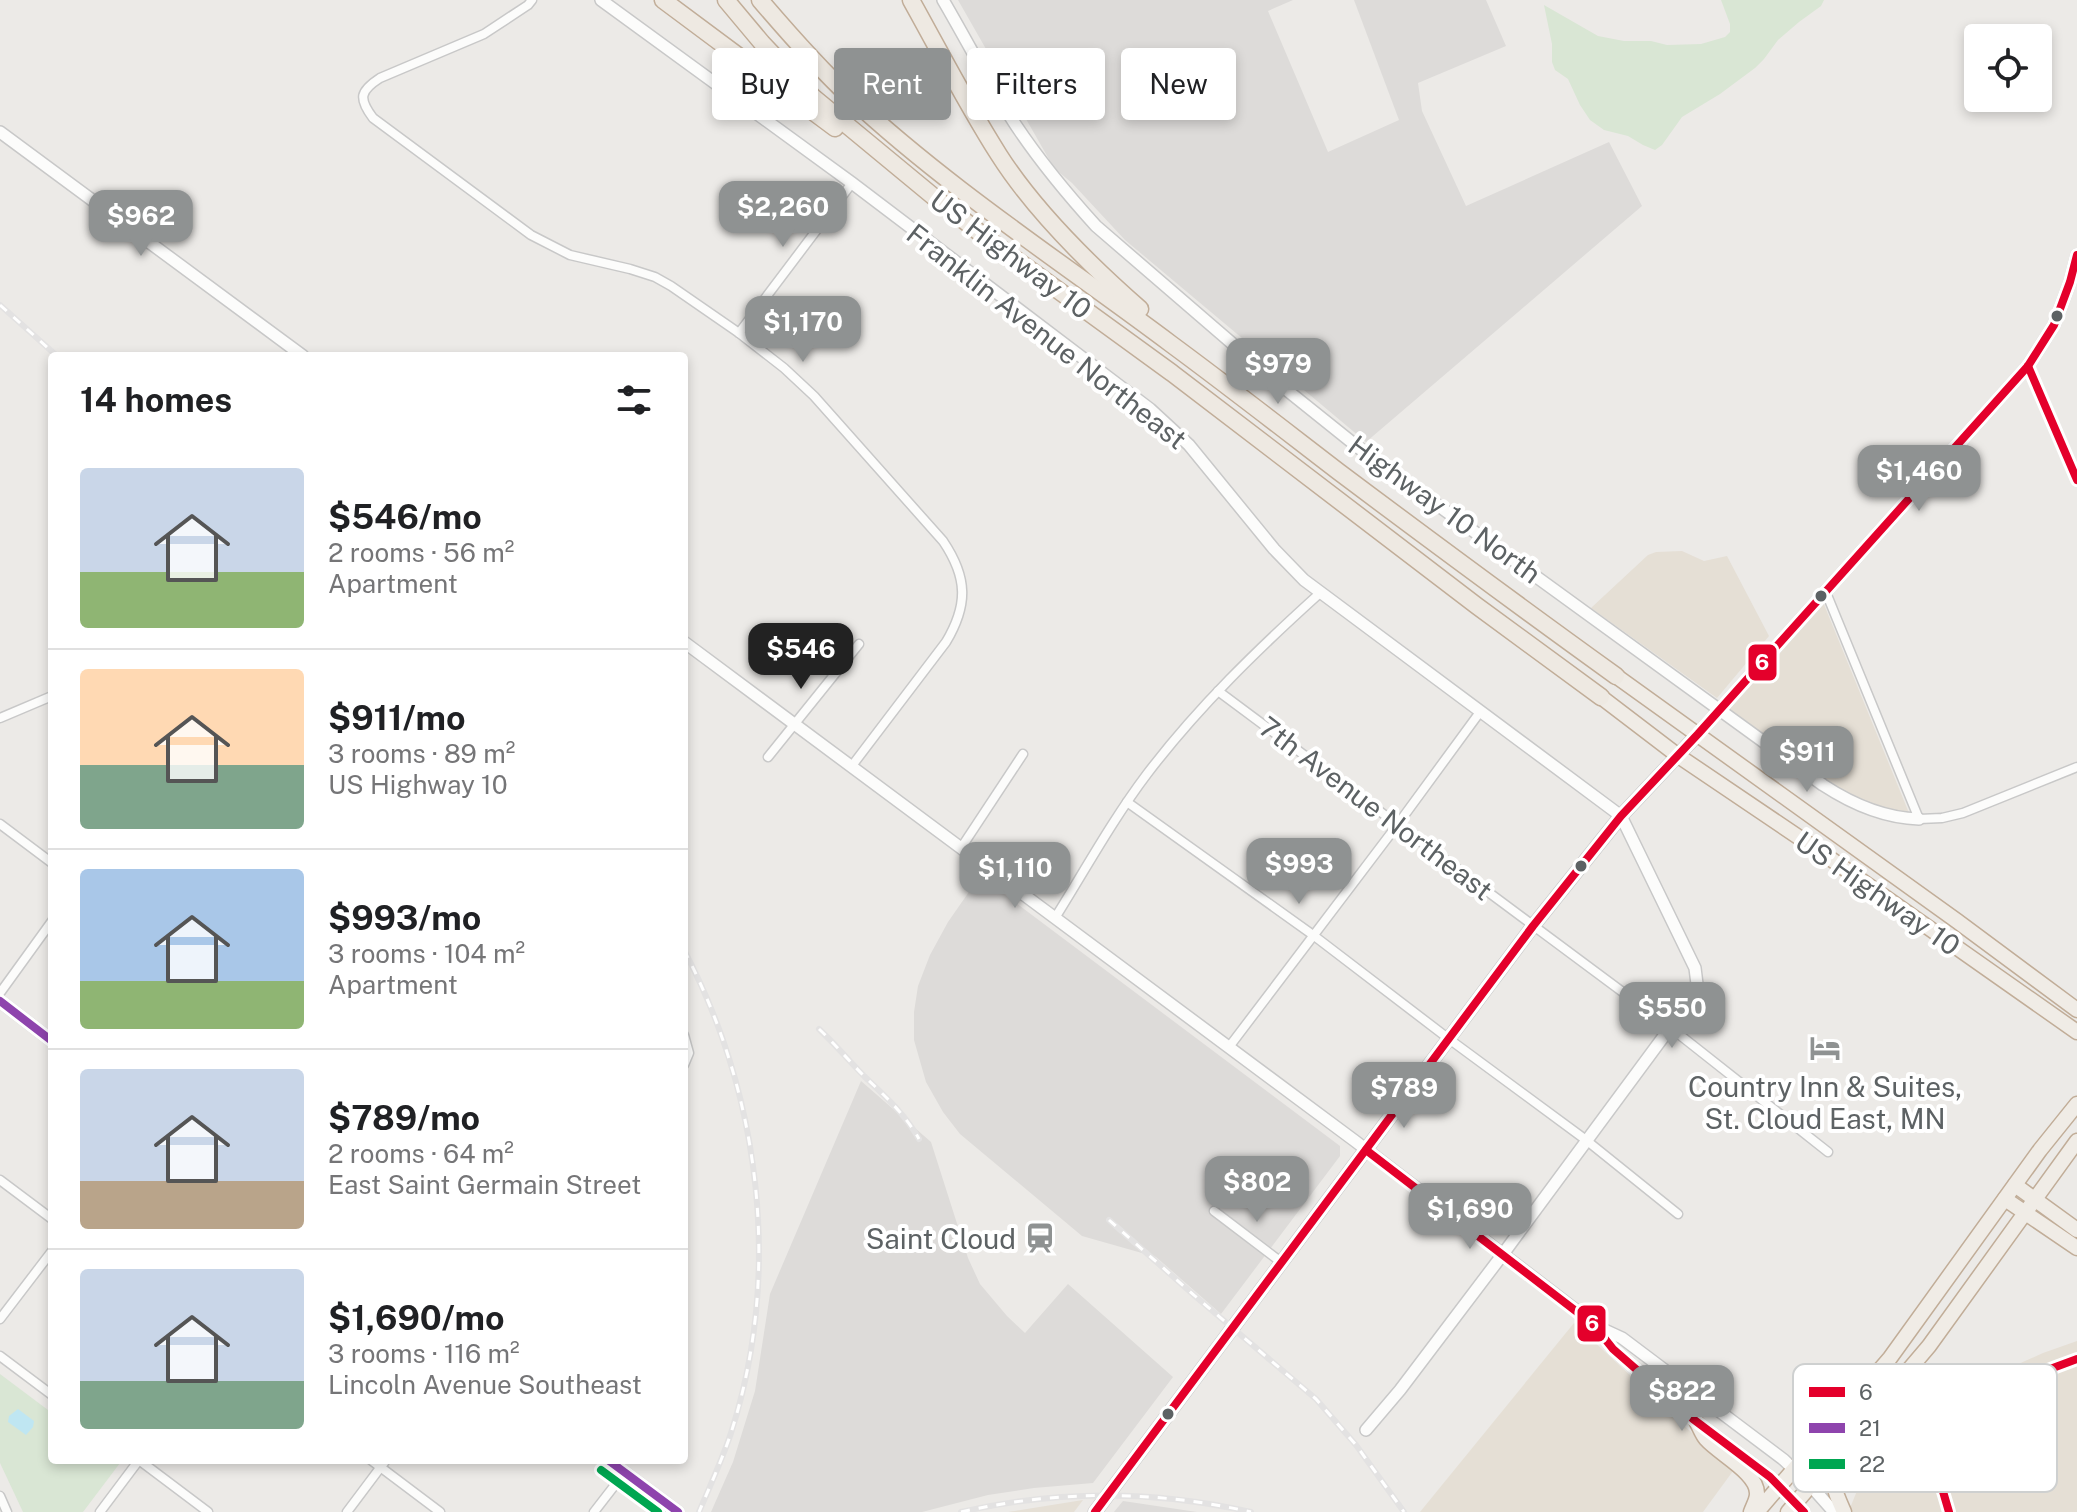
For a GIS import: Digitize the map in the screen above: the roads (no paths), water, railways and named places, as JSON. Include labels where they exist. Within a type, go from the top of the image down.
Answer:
[{"type":"highway","points":[[663,0],[811,111],[934,197]]},
{"type":"highway","name":"US Highway 10","points":[[726,0],[813,97],[934,197],[1677,755],[2077,1032]]},
{"type":"highway","points":[[760,0],[817,65],[921,159],[1255,405]]},
{"type":"highway","points":[[911,0],[1000,157],[1033,200],[1126,297],[1335,469],[1616,676]]},
{"type":"highway","name":"US Highway 10","points":[[1616,676],[2077,1010]]},
{"type":"highway","points":[[1885,1364],[2077,1104]]},
{"type":"highway","points":[[1916,1364],[2077,1141]]},
{"type":"highway","points":[[2015,1185],[2077,1230]]},
{"type":"highway","points":[[2005,1199],[2077,1248]]},
{"type":"highway","points":[[1697,1423],[1704,1437],[1752,1480],[1757,1489],[1754,1512]]},
{"type":"highway","points":[[1754,1512],[1793,1472]]},
{"type":"highway","points":[[1796,1509],[1807,1492]]},
{"type":"highway","points":[[1835,1492],[1844,1512]]},
{"type":"main road","points":[[1095,1512],[1533,926],[1621,816],[1698,734]]},
{"type":"street","points":[[532,0],[484,34],[380,78],[362,95],[365,107],[373,118],[531,235],[570,255],[655,277],[739,333],[814,396],[943,541],[957,566],[963,594],[956,626],[851,767]]},
{"type":"street","name":"Franklin Avenue Northeast","points":[[601,0],[852,183],[1150,409],[1189,445],[1287,564],[1320,593],[1621,816]]},
{"type":"street","name":"Highway 10 North","points":[[943,0],[1014,121],[1056,179],[1096,226],[1267,374],[1359,448],[1836,793],[1884,814],[1919,819]]},
{"type":"street","points":[[0,132],[298,352]]},
{"type":"street","points":[[739,333],[852,183]]},
{"type":"street","points":[[1698,734],[2028,366],[2054,325],[2077,255]]},
{"type":"street","points":[[2028,366],[2075,468],[2077,480]]},
{"type":"street","points":[[1825,590],[1919,819],[1963,813],[2077,767]]},
{"type":"street","points":[[1055,918],[1127,802],[1171,744],[1269,639],[1320,593]]},
{"type":"street","points":[[768,757],[859,644]]},
{"type":"street","points":[[688,645],[1229,1047],[1594,1325],[1622,1338],[1793,1468]]},
{"type":"street","name":"7th Avenue Northeast","points":[[1218,691],[1671,1028],[1828,1152]]},
{"type":"street","points":[[0,718],[48,698]]},
{"type":"street","points":[[1229,1047],[1480,712]]},
{"type":"street","points":[[961,848],[1023,754]]},
{"type":"street","points":[[1127,802],[1313,935],[1586,1140],[1678,1214]]},
{"type":"street","points":[[1366,1430],[1503,1254],[1691,1000],[1697,984],[1695,968],[1621,816]]},
{"type":"street","points":[[0,824],[48,860]]},
{"type":"street","points":[[0,993],[48,927]]},
{"type":"street","points":[[0,1001],[48,1038]]},
{"type":"street","points":[[0,1180],[48,1216]]},
{"type":"street","points":[[1214,1211],[1281,1262]]},
{"type":"street","points":[[0,1319],[48,1256]]},
{"type":"street","points":[[1594,1325],[1613,1349],[1697,1423],[1780,1486],[1796,1509]]},
{"type":"street","points":[[0,1356],[48,1392]]},
{"type":"street","points":[[100,1512],[136,1464]]},
{"type":"street","points":[[144,1464],[208,1512]]},
{"type":"street","points":[[347,1512],[382,1464]]},
{"type":"street","points":[[384,1464],[440,1512]]},
{"type":"street","points":[[614,1464],[678,1512]]},
{"type":"street","points":[[594,1512],[625,1472]]},
{"type":"street","points":[[1816,1492],[1834,1512]]},
{"type":"street","points":[[0,1496],[7,1512]]},
{"type":"water","points":[[18,1409],[34,1421],[26,1435],[8,1422],[9,1416]]},
{"type":"railway","points":[[0,305],[53,352]]},
{"type":"railway","points":[[688,959],[710,1006],[731,1065],[746,1126],[756,1187],[759,1249],[756,1311],[747,1373],[731,1433],[699,1512]]},
{"type":"railway","points":[[819,1029],[894,1106],[919,1139]]},
{"type":"railway","points":[[1109,1220],[1316,1399],[1356,1445],[1404,1512]]},
{"type":"railway","points":[[961,1512],[1033,1500],[1106,1496],[1179,1500],[1251,1512]]},
{"type":"place","name":"Country Inn & Suites, St. Cloud East, MN","points":[[1825,1048]]},
{"type":"place","name":"Saint Cloud","points":[[1040,1238]]}]
